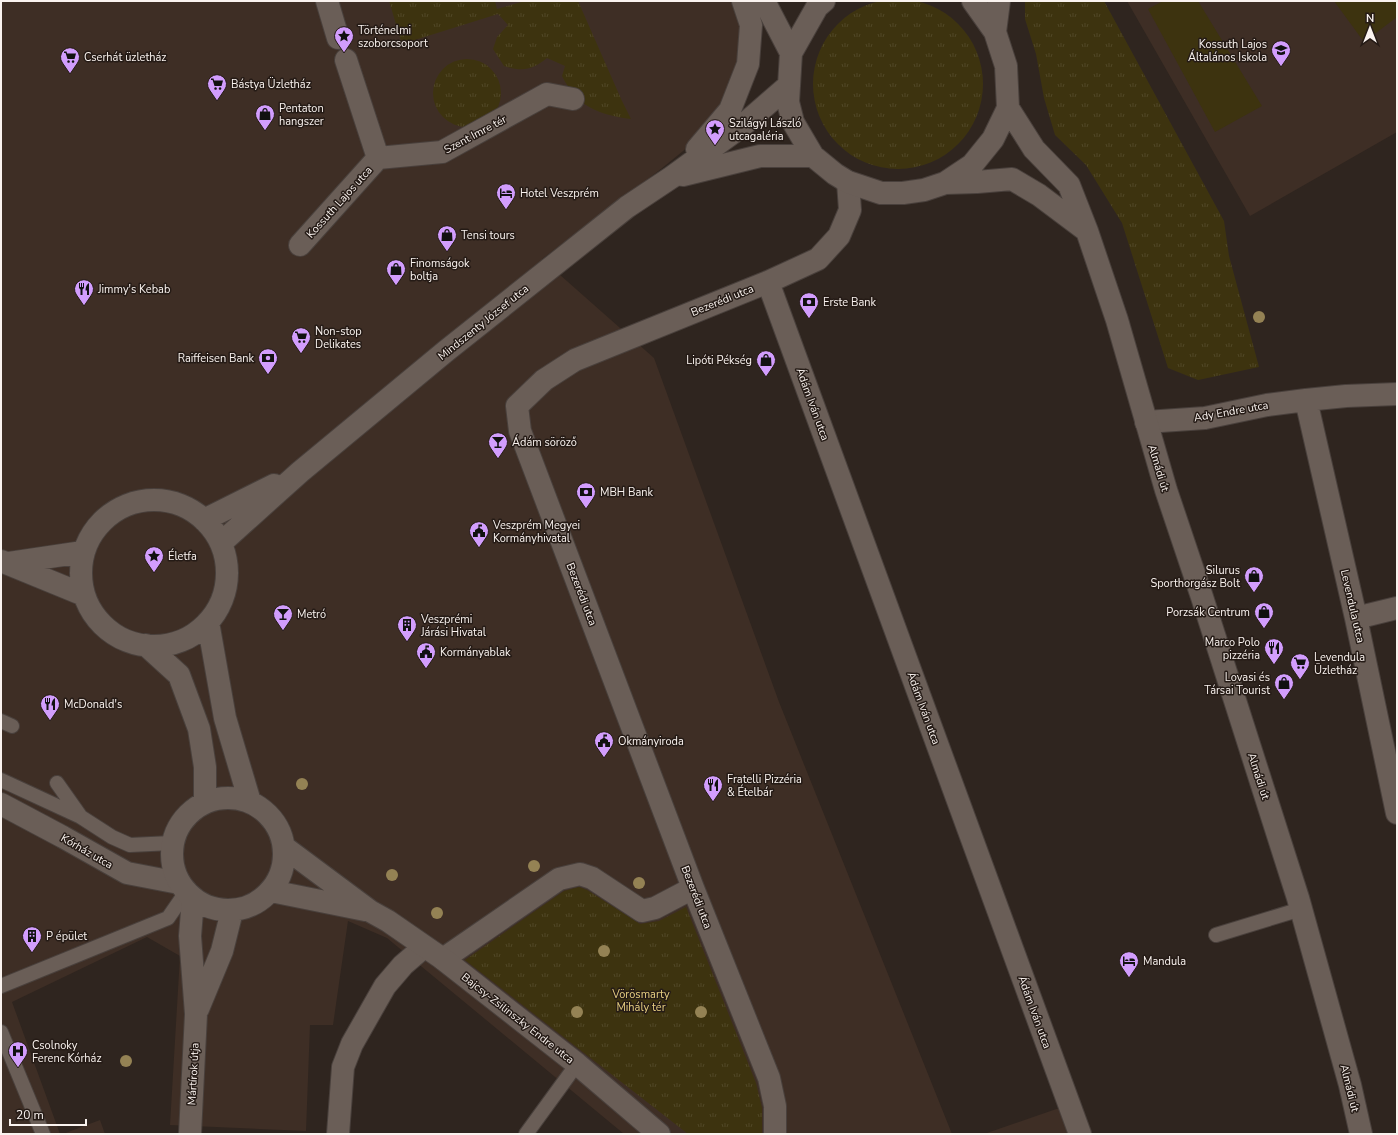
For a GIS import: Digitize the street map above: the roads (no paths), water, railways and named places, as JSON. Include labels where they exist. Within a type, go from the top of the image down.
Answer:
[{"type":"street","points":[[327,1],[338,38]]},
{"type":"street","points":[[672,177],[730,110],[748,64],[751,25],[743,1]]},
{"type":"street","points":[[764,1],[791,53]]},
{"type":"street","points":[[824,1],[817,7],[791,53],[788,102],[793,122],[813,156],[835,174],[848,182],[881,192],[903,193],[924,190],[945,183],[972,165],[992,139],[1008,108]]},
{"type":"street","points":[[973,1],[995,32],[1006,66],[1008,108],[1034,149],[1069,185],[1087,231],[1116,320],[1146,422]]},
{"type":"street","points":[[995,32],[999,1]]},
{"type":"street","points":[[346,60],[378,158]]},
{"type":"street","name":"Mindszenty József utca","points":[[221,544],[300,472],[446,351],[627,207],[672,177],[742,126],[788,86]]},
{"type":"street","name":"Szent Imre tér","points":[[378,158],[442,152],[547,94],[573,99]]},
{"type":"street","name":"Mindszenty József utca","points":[[672,177],[760,156],[813,156]]},
{"type":"street","name":"Kossuth Lajos utca","points":[[300,245],[378,158]]},
{"type":"street","points":[[945,183],[1012,179],[1039,195],[1087,231]]},
{"type":"street","name":"Bezerédi utca","points":[[775,1134],[775,1106],[769,1078],[693,888],[520,431],[518,406],[544,380],[575,360],[768,282],[818,258],[839,236],[850,210],[848,182]]},
{"type":"street","name":"Ádám Iván utca","points":[[768,282],[1080,1134]]},
{"type":"street","name":"Ady Endre utca","points":[[1146,422],[1205,418],[1267,405],[1306,400],[1346,396],[1397,394]]},
{"type":"street","name":"Levendula utca","points":[[1306,400],[1356,618],[1397,814]]},
{"type":"street","name":"Almádi út","points":[[1146,422],[1168,497],[1202,597],[1301,909],[1350,1085],[1361,1134]]},
{"type":"street","name":"Mindszenty József utca","points":[[204,520],[300,472]]},
{"type":"street","points":[[160,500],[184,506],[204,520],[214,531],[221,544],[226,564],[226,585],[220,604],[208,622],[190,636],[169,644],[146,645],[126,640],[108,630],[93,614],[84,595],[80,574],[83,552],[94,530],[112,512],[135,502],[160,500]]},
{"type":"street","points":[[5,562],[83,552]]},
{"type":"street","points":[[5,562],[84,595]]},
{"type":"street","points":[[1356,618],[1397,608]]},
{"type":"street","points":[[208,622],[225,718],[250,802]]},
{"type":"street","points":[[146,645],[178,675],[199,729],[205,768],[206,802]]},
{"type":"street","points":[[228,798],[250,802],[263,810],[273,820],[281,833],[284,847],[284,863],[280,878],[263,899],[253,905],[232,911],[218,910],[205,906],[186,891],[172,864],[172,843],[179,826],[190,812],[206,802],[228,798]]},
{"type":"street","name":"Kórház utca","points":[[1,804],[127,873],[186,891]]},
{"type":"street","name":"Bajcsy-Zsilinszky Endre utca","points":[[284,847],[370,911],[388,921],[443,959],[577,1064],[659,1134]]},
{"type":"street","points":[[443,959],[558,879],[580,874],[592,878],[642,911],[655,908],[693,888]]},
{"type":"street","name":"Mártírok útja","points":[[186,891],[196,1014],[190,1134]]},
{"type":"street","name":"Bajcsy-Zsilinszky Endre utca","points":[[271,891],[370,911]]},
{"type":"street","name":"Mártírok útja","points":[[196,1014],[222,951],[232,911]]},
{"type":"street","points":[[338,1134],[343,1067],[352,1044],[385,986],[403,965],[424,947]]},
{"type":"lane","points":[[1,780],[81,817],[112,837],[130,845],[172,843]]},
{"type":"lane","points":[[57,783],[81,817]]},
{"type":"lane","points":[[1,986],[168,918],[186,891]]},
{"type":"lane","points":[[1216,935],[1301,909]]},
{"type":"lane","points":[[1,1032],[44,1134]]},
{"type":"lane","points":[[526,1134],[577,1064]]},
{"type":"place","name":"Történelmi szoborcsoport","points":[[344,53]]},
{"type":"place","name":"Kossuth Lajos Általános Iskola","points":[[1281,67]]},
{"type":"place","name":"Cserhát üzletház","points":[[70,74]]},
{"type":"place","name":"Bástya Üzletház","points":[[217,101]]},
{"type":"place","name":"Pentaton hangszer","points":[[265,131]]},
{"type":"place","name":"Szilágyi László utcagaléria","points":[[715,146]]},
{"type":"place","name":"Hotel Veszprém","points":[[506,210]]},
{"type":"place","name":"Tensi tours","points":[[447,252]]},
{"type":"place","name":"Finomságok boltja","points":[[396,286]]},
{"type":"place","name":"Jimmy's Kebab","points":[[84,306]]},
{"type":"place","name":"Erste Bank","points":[[809,319]]},
{"type":"place","name":"Non-stop Delikates","points":[[301,354]]},
{"type":"place","name":"Raiffeisen Bank","points":[[268,375]]},
{"type":"place","name":"Lipóti Pékség","points":[[766,377]]},
{"type":"place","name":"Ádám söröző","points":[[498,459]]},
{"type":"place","name":"MBH Bank","points":[[586,509]]},
{"type":"place","name":"Veszprém Megyei Kormányhivatal","points":[[479,548]]},
{"type":"place","name":"Életfa","points":[[154,573]]},
{"type":"place","name":"Silurus Sporthorgász Bolt","points":[[1254,593]]},
{"type":"place","name":"Porzsák Centrum","points":[[1264,629]]},
{"type":"place","name":"Metró","points":[[283,631]]},
{"type":"place","name":"Veszprémi Járási Hivatal","points":[[407,642]]},
{"type":"place","name":"Marco Polo pizzéria","points":[[1274,665]]},
{"type":"place","name":"Kormányablak","points":[[426,669]]},
{"type":"place","name":"Levendula Üzletház","points":[[1300,680]]},
{"type":"place","name":"Lovasi és Társai Tourist","points":[[1284,700]]},
{"type":"place","name":"McDonald's","points":[[50,721]]},
{"type":"place","name":"Okmányiroda","points":[[604,758]]},
{"type":"place","name":"Fratelli Pizzéria & Ételbár","points":[[713,802]]},
{"type":"place","name":"P épület","points":[[32,953]]},
{"type":"place","name":"Mandula","points":[[1129,978]]},
{"type":"place","name":"Csolnoky Ferenc Kórház","points":[[18,1068]]},
{"type":"park label","name":"Vörösmarty Mihály tér","points":[[641,1000]]}]
